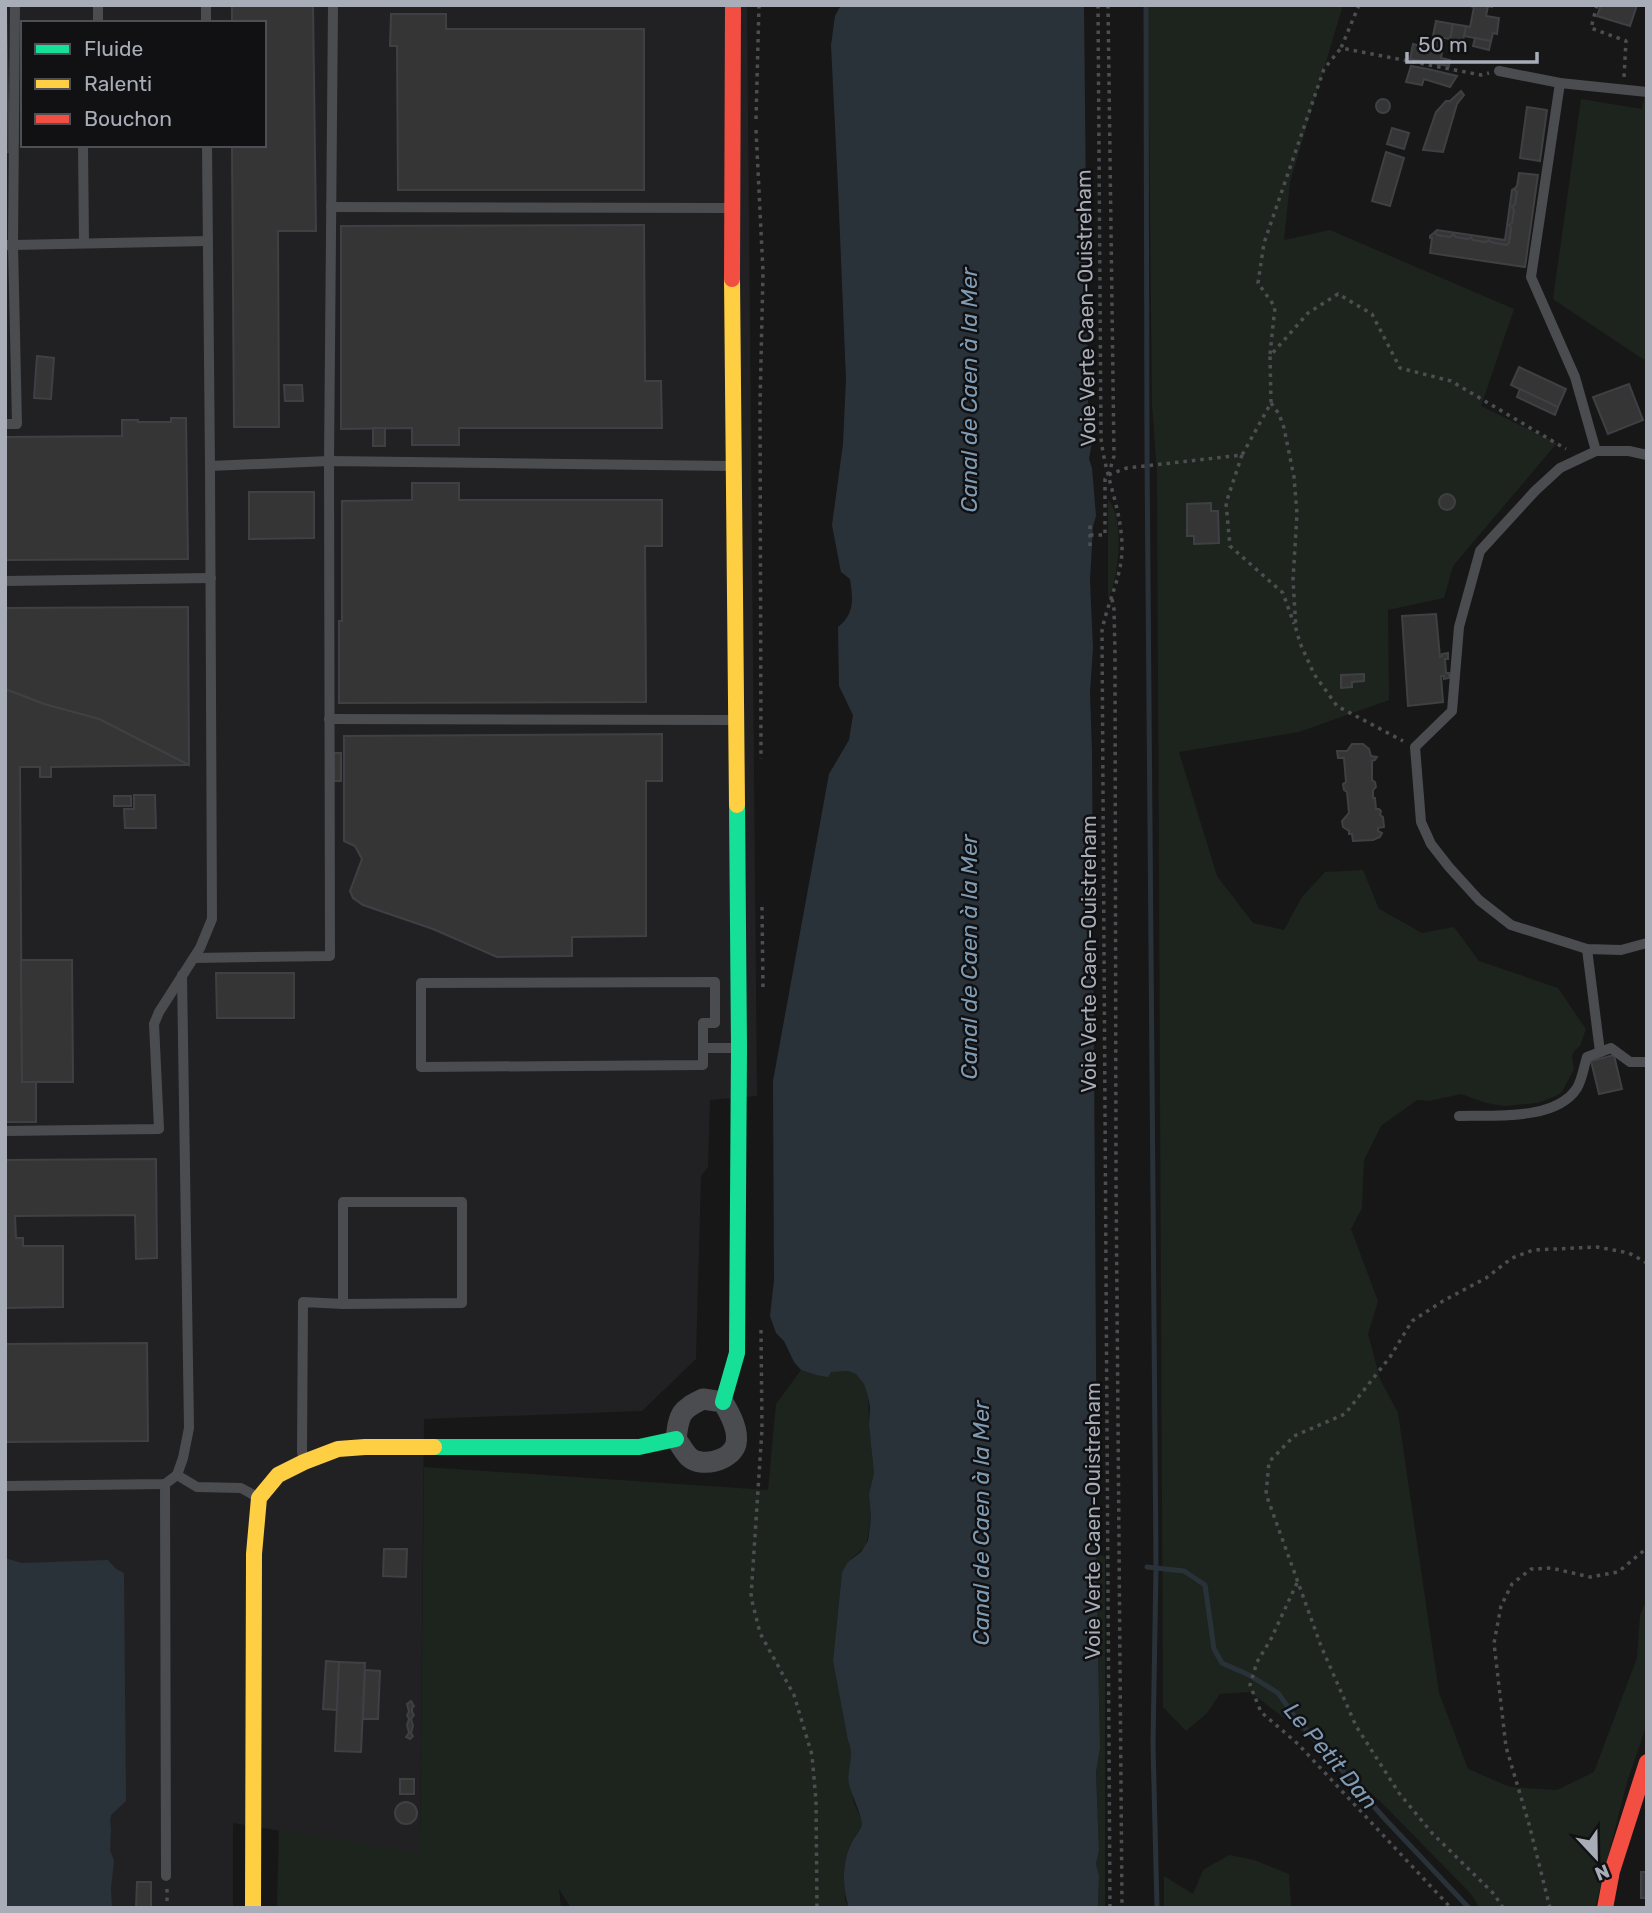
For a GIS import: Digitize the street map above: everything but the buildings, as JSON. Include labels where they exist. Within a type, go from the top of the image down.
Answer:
[{"type":"street","points":[[723,1402],[703,1399],[684,1408],[678,1421],[676,1439],[690,1458],[708,1463],[728,1455],[736,1444],[734,1422],[723,1402],[737,1353],[739,1048],[732,208],[733,5]]},
{"type":"street","points":[[253,1908],[254,1554],[259,1498],[278,1475],[338,1449],[639,1447],[676,1439]]},
{"type":"street","points":[[1605,1908],[1612,1871],[1647,1762]]},
{"type":"lane","points":[[5,424],[17,424],[9,245],[18,110],[15,5]]},
{"type":"lane","points":[[194,958],[330,956],[329,461],[333,5]]},
{"type":"lane","points":[[1499,71],[1560,83],[1647,92]]},
{"type":"lane","points":[[1560,83],[1531,276],[1575,377],[1596,451]]},
{"type":"lane","points":[[83,147],[84,243]]},
{"type":"lane","points":[[5,1131],[159,1129],[154,1024],[194,958],[212,919],[207,147]]},
{"type":"lane","points":[[331,207],[732,208]]},
{"type":"lane","points":[[9,245],[208,241]]},
{"type":"lane","points":[[1647,455],[1596,451],[1560,468],[1480,551],[1459,627],[1452,711],[1415,747],[1421,822],[1431,844],[1479,900],[1511,925],[1587,949],[1620,950],[1647,943]]},
{"type":"lane","points":[[210,466],[329,461],[734,466]]},
{"type":"lane","points":[[5,581],[211,578]]},
{"type":"lane","points":[[329,719],[736,720]]},
{"type":"lane","points":[[1587,949],[1600,1052]]},
{"type":"lane","points":[[5,1486],[165,1484],[177,1475],[183,1458],[189,1428],[183,975]]},
{"type":"lane","points":[[715,982],[715,1023],[703,1023],[703,1048],[703,1065],[421,1067],[421,983],[715,982]]},
{"type":"lane","points":[[703,1048],[739,1048]]},
{"type":"lane","points":[[1459,1116],[1531,1113],[1557,1106],[1577,1088],[1587,1057],[1611,1048],[1630,1062],[1647,1062]]},
{"type":"lane","points":[[304,1462],[303,1302],[343,1304],[462,1303],[462,1202],[343,1202],[343,1304]]},
{"type":"lane","points":[[177,1475],[197,1487],[241,1488],[259,1498]]},
{"type":"lane","points":[[165,1484],[166,1876]]},
{"type":"path","points":[[760,5],[756,129],[763,272],[760,405],[761,760]]},
{"type":"path","name":"Voie Verte Caen-Ouistreham","points":[[1098,5],[1101,438],[1118,508],[1122,544],[1120,567],[1102,631],[1111,1908]]},
{"type":"path","points":[[1090,536],[1105,536],[1105,479],[1114,456],[1108,5]]},
{"type":"path","points":[[1359,5],[1341,48],[1324,69],[1264,243],[1258,283],[1275,307],[1270,356],[1271,403],[1242,455],[1226,503],[1230,546],[1283,593],[1314,674],[1337,706],[1415,747]]},
{"type":"path","points":[[1597,5],[1591,28],[1626,41],[1623,90]]},
{"type":"path","points":[[1341,48],[1481,75],[1499,71]]},
{"type":"path","points":[[1270,356],[1308,313],[1338,294],[1372,314],[1400,368],[1451,382],[1581,458]]},
{"type":"path","points":[[1271,403],[1284,428],[1294,477],[1297,514],[1293,580],[1296,629]]},
{"type":"path","points":[[1108,475],[1127,468],[1242,455]]},
{"type":"path","points":[[1090,525],[1090,546]]},
{"type":"path","points":[[1112,597],[1115,653],[1122,1908]]},
{"type":"path","points":[[762,895],[763,991]]},
{"type":"path","points":[[1503,1908],[1494,1894],[1415,1813],[1356,1726],[1321,1646],[1266,1494],[1269,1462],[1294,1436],[1345,1414],[1390,1357],[1412,1321],[1486,1278],[1512,1258],[1533,1250],[1597,1247],[1629,1253],[1647,1263]]},
{"type":"path","points":[[761,1319],[762,1429],[751,1597],[760,1633],[794,1695],[812,1755],[816,1801],[817,1908]]},
{"type":"path","points":[[1550,1908],[1506,1747],[1494,1643],[1501,1606],[1512,1584],[1531,1569],[1551,1568],[1590,1577],[1618,1572],[1647,1548]]},
{"type":"path","points":[[1298,1581],[1271,1639],[1257,1662],[1250,1685],[1261,1712],[1298,1744],[1451,1908]]},
{"type":"path","points":[[166,1876],[167,1908]]},
{"type":"shaded area","points":[[5,5],[747,5],[757,1096],[710,1100],[708,1167],[701,1176],[696,1359],[642,1411],[424,1419],[420,1854],[233,1823],[233,1908],[5,1908]]},
{"type":"shaded area","points":[[1148,5],[1343,5],[1290,182],[1284,240],[1330,230],[1514,309],[1481,406],[1557,443],[1453,566],[1444,598],[1388,610],[1389,700],[1299,732],[1179,752],[1217,876],[1253,923],[1284,930],[1302,897],[1325,872],[1363,870],[1379,909],[1422,933],[1454,927],[1479,961],[1558,988],[1586,1029],[1580,1046],[1572,1056],[1574,1069],[1562,1092],[1556,1096],[1538,1103],[1505,1106],[1486,1103],[1461,1094],[1429,1101],[1417,1100],[1381,1126],[1364,1160],[1362,1208],[1351,1229],[1378,1301],[1368,1334],[1380,1379],[1398,1413],[1439,1693],[1468,1769],[1510,1787],[1557,1790],[1594,1772],[1637,1658],[1640,1616],[1647,1598],[1647,1724],[1627,1782],[1595,1908],[1480,1908],[1470,1893],[1383,1804],[1304,1733],[1250,1692],[1220,1694],[1207,1713],[1186,1731],[1163,1707],[1157,473],[1152,404]]},
{"type":"shaded area","points":[[1647,81],[1647,359],[1643,359],[1553,299],[1581,99],[1642,109]]},
{"type":"shaded area","points":[[1108,500],[1117,519],[1118,548],[1115,577],[1108,598]]},
{"type":"shaded area","points":[[801,1370],[816,1375],[848,1371],[856,1374],[864,1384],[868,1396],[874,1473],[869,1494],[871,1518],[866,1546],[852,1558],[842,1572],[833,1661],[848,1741],[852,1748],[849,1773],[854,1803],[862,1820],[862,1826],[849,1847],[844,1868],[845,1899],[849,1908],[571,1908],[559,1889],[561,1908],[277,1908],[279,1830],[420,1853],[424,1467],[768,1490],[776,1404]]},
{"type":"shaded area","points":[[1096,1553],[1105,1557],[1105,1908],[1098,1908],[1099,1875],[1096,1864],[1099,1851],[1096,1772],[1100,1748]]},
{"type":"shaded area","points":[[1229,1855],[1254,1860],[1289,1874],[1291,1905],[1294,1908],[1164,1908],[1164,1876],[1193,1894],[1203,1870]]},
{"type":"water","name":"Canal de Caen à la Mer","points":[[841,5],[1084,5],[1088,402],[1094,431],[1089,459],[1096,516],[1090,581],[1093,648],[1090,692],[1096,1553],[1100,1748],[1096,1772],[1098,1908],[849,1908],[845,1892],[846,1859],[862,1825],[849,1784],[851,1752],[833,1661],[842,1572],[868,1541],[871,1518],[869,1494],[874,1473],[870,1407],[864,1384],[856,1374],[848,1371],[831,1372],[828,1377],[801,1370],[784,1341],[776,1333],[770,1316],[774,1280],[773,1081],[829,774],[849,740],[853,715],[839,686],[838,627],[850,611],[851,586],[850,579],[841,572],[832,525],[843,444],[846,379],[831,45],[835,16]]},
{"type":"water","points":[[5,1558],[22,1563],[108,1560],[124,1573],[126,1801],[111,1815],[110,1821],[110,1850],[114,1861],[112,1908],[5,1908]]},
{"type":"waterway","points":[[1146,5],[1156,1568],[1153,1744],[1157,1908]]},
{"type":"waterway","name":"Le Petit Dan","points":[[1147,1567],[1184,1571],[1205,1585],[1214,1649],[1222,1663],[1249,1675],[1278,1693],[1296,1718],[1385,1819],[1469,1908]]},
{"type":"traffic: fast","points":[[723,1402],[737,1353],[737,805]]},
{"type":"traffic: fast","points":[[434,1447],[639,1447],[676,1439]]},
{"type":"traffic: slow","points":[[732,279],[737,805]]},
{"type":"traffic: slow","points":[[253,1908],[254,1554],[259,1498],[278,1475],[338,1449],[434,1447]]},
{"type":"traffic: jam","points":[[732,279],[733,5]]},
{"type":"traffic: jam","points":[[1605,1908],[1612,1871],[1647,1762]]}]
